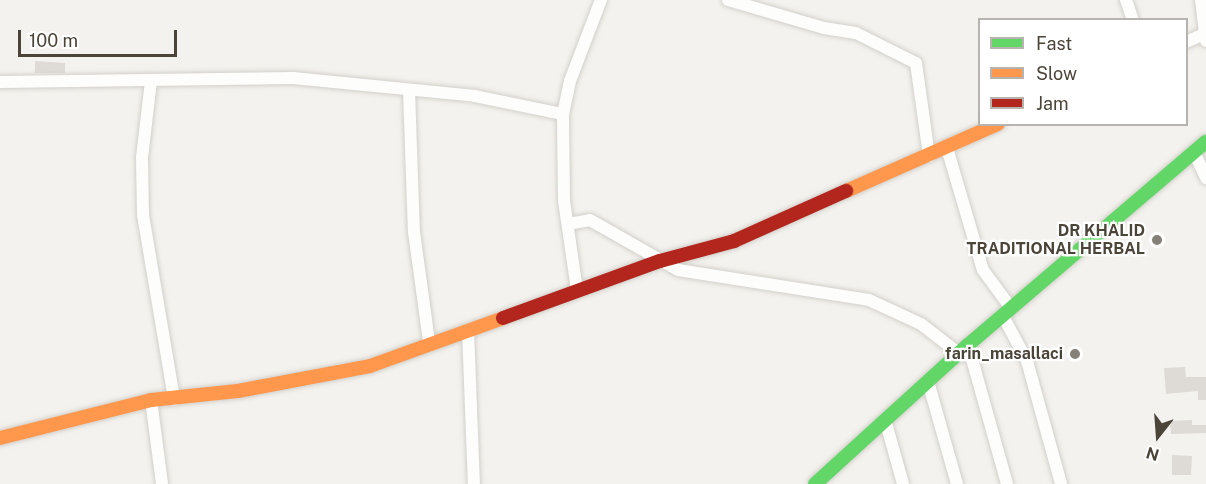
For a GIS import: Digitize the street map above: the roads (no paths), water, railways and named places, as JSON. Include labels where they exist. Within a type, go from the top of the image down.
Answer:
[{"type":"street","points":[[577,290],[567,224],[562,114],[570,81],[602,0]]},
{"type":"street","points":[[728,0],[824,28],[856,33],[916,63],[929,156]]},
{"type":"street","points":[[1126,0],[1132,18]]},
{"type":"street","points":[[1188,41],[1205,36],[1201,0]]},
{"type":"street","points":[[0,82],[151,81],[217,75],[293,78],[475,96],[562,114]]},
{"type":"street","points":[[151,81],[142,158],[143,215],[174,399]]},
{"type":"street","points":[[409,91],[414,232],[429,342]]},
{"type":"street","points":[[0,438],[151,400],[174,399],[370,366],[429,342],[660,261],[734,240],[994,126]]},
{"type":"street","points":[[815,484],[929,385],[1007,312],[1206,142]]},
{"type":"street","points":[[947,148],[983,270],[1007,312],[1027,361],[1061,484]]},
{"type":"street","points":[[1194,152],[1206,178]]},
{"type":"street","points":[[567,224],[590,220],[678,270],[868,300],[921,324],[964,350],[1007,484]]},
{"type":"street","points":[[468,330],[474,484]]},
{"type":"street","points":[[929,385],[957,484]]},
{"type":"street","points":[[151,400],[162,484]]},
{"type":"street","points":[[886,423],[903,484]]},
{"type":"place","name":"DR KHALID TRADITIONAL HERBAL","points":[[1157,240]]},
{"type":"place","name":"farin_masallaci","points":[[1075,354]]}]
